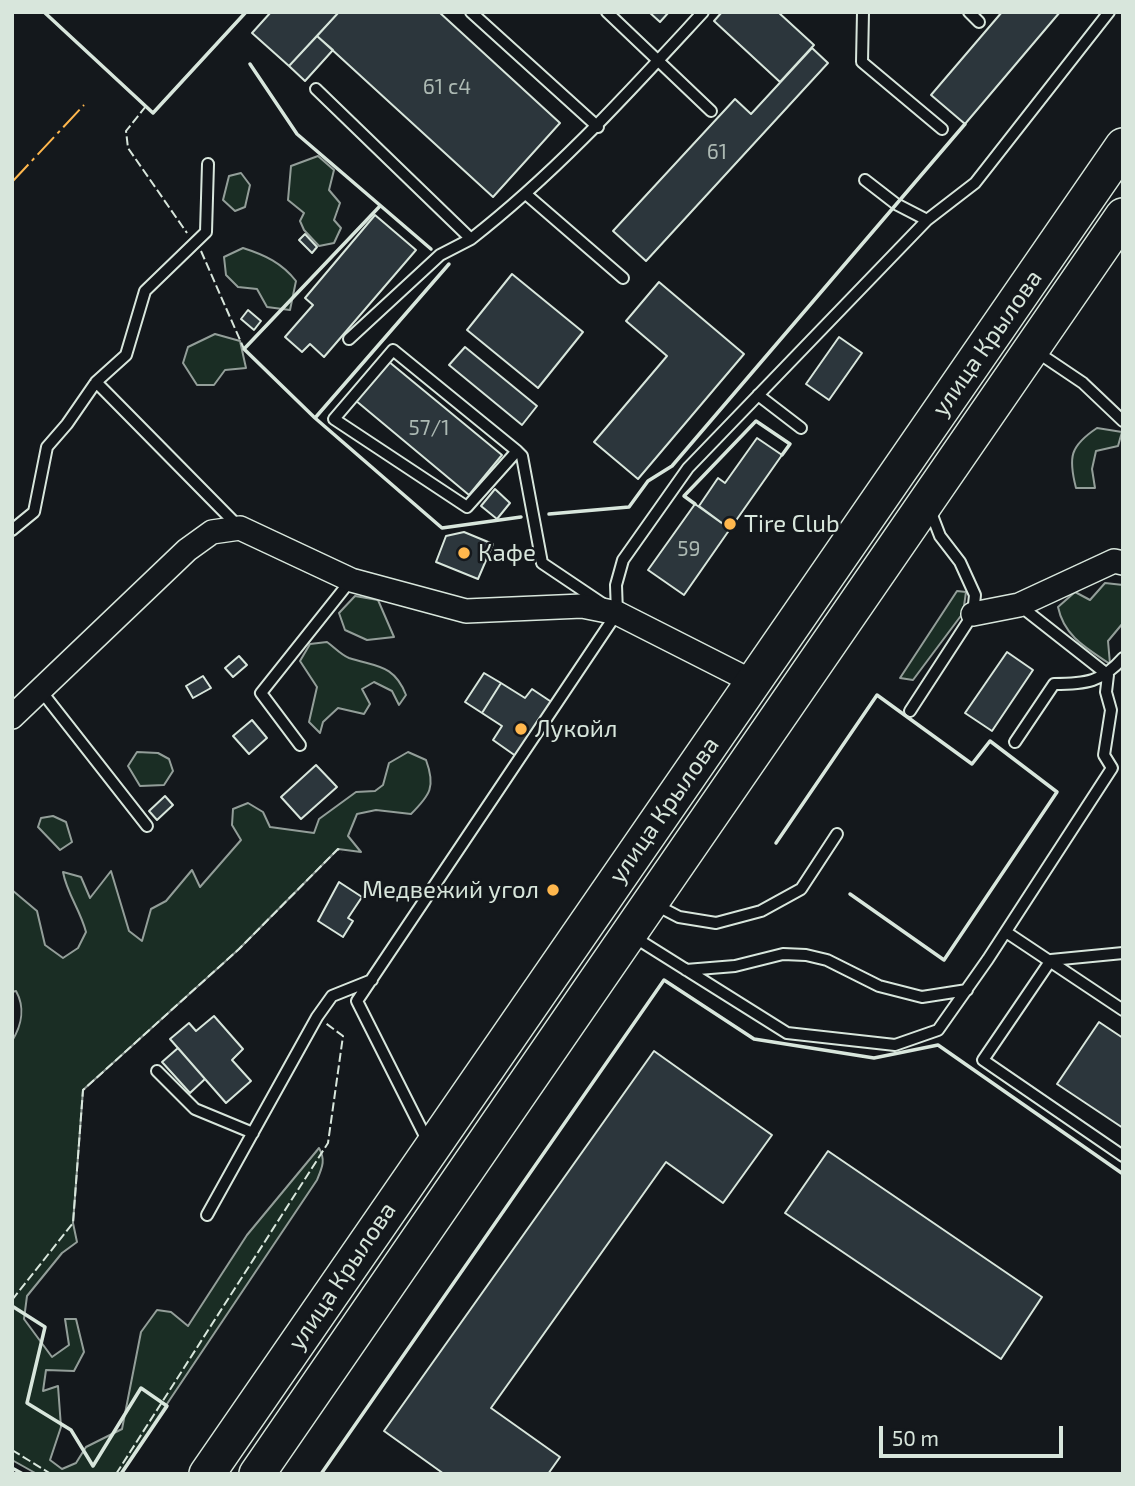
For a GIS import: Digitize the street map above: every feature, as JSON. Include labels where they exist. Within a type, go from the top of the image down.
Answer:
[{"type":"main road","name":"улица Крылова","points":[[207,1474],[430,1146],[1123,146]]},
{"type":"main road","name":"улица Крылова","points":[[257,1474],[1123,216]]},
{"type":"street","points":[[12,717],[42,692],[187,550],[212,532],[240,528],[351,580],[466,611],[582,606],[617,613],[753,682]]},
{"type":"street","points":[[973,614],[1019,605],[1114,561],[1123,563]]},
{"type":"lane","points":[[471,12],[598,127]]},
{"type":"lane","points":[[607,12],[712,111]]},
{"type":"lane","points":[[349,339],[440,256],[471,239],[527,195],[598,127],[703,12]]},
{"type":"lane","points":[[863,12],[862,62],[942,129]]},
{"type":"lane","points":[[969,12],[979,22]]},
{"type":"lane","points":[[430,1146],[357,1001],[617,613],[615,584],[623,560],[688,468],[927,220],[975,183],[1109,12]]},
{"type":"lane","points":[[316,89],[471,239]]},
{"type":"lane","points":[[12,530],[34,512],[47,447],[96,383],[126,355],[145,291],[206,232],[208,164]]},
{"type":"lane","points":[[865,180],[896,204],[927,220]]},
{"type":"lane","points":[[527,195],[623,278]]},
{"type":"lane","points":[[1032,348],[1083,383],[1123,421]]},
{"type":"lane","points":[[517,451],[467,507],[334,419],[393,350],[517,451],[522,456],[542,563],[617,613]]},
{"type":"lane","points":[[96,383],[240,528]]},
{"type":"lane","points":[[758,395],[801,428]]},
{"type":"lane","points":[[910,711],[973,614],[975,595],[960,562],[940,536],[926,501]]},
{"type":"lane","points":[[300,745],[261,693],[351,580]]},
{"type":"lane","points":[[1019,605],[1108,674]]},
{"type":"lane","points":[[1015,742],[1055,684],[1080,684],[1108,674],[1123,658]]},
{"type":"lane","points":[[629,934],[787,1032],[895,1045],[938,1030],[1006,932],[1112,768],[1104,755],[1111,710],[1106,692],[1108,674]]},
{"type":"lane","points":[[42,692],[147,826]]},
{"type":"lane","points":[[651,903],[679,917],[716,923],[761,911],[801,889],[838,834]]},
{"type":"lane","points":[[1006,932],[1123,1010]]},
{"type":"lane","points":[[1051,960],[1123,953]]},
{"type":"lane","points":[[686,970],[735,966],[783,954],[806,955],[827,960],[879,986],[922,997],[967,990]]},
{"type":"lane","points":[[1051,960],[983,1060],[1123,1156]]},
{"type":"lane","points":[[207,1214],[317,1017],[332,996],[372,979]]},
{"type":"lane","points":[[157,1072],[195,1109],[253,1133]]},
{"type":"green space","points":[[318,156],[334,170],[329,190],[340,203],[334,220],[341,228],[334,243],[319,246],[304,230],[300,221],[304,213],[288,200],[291,166]]},
{"type":"green space","points":[[241,173],[250,185],[245,207],[235,211],[223,200],[229,176]]},
{"type":"green space","points":[[243,248],[272,260],[296,281],[290,310],[267,307],[257,289],[238,287],[226,275],[224,257]]},
{"type":"green space","points":[[215,334],[240,341],[246,368],[225,370],[214,385],[197,385],[183,363],[188,347]]},
{"type":"green space","points":[[1097,428],[1122,432],[1118,446],[1096,451],[1092,469],[1095,488],[1076,488],[1072,468],[1073,453],[1081,441]]},
{"type":"green space","points":[[1105,583],[1123,585],[1123,623],[1108,641],[1110,664],[1071,634],[1058,607],[1075,592],[1090,600]]},
{"type":"green space","points":[[957,591],[966,592],[963,613],[913,680],[900,678]]},
{"type":"green space","points":[[355,596],[378,600],[394,637],[367,640],[345,630],[339,613]]},
{"type":"green space","points":[[327,642],[346,657],[376,665],[396,677],[406,695],[399,705],[392,691],[374,682],[362,689],[370,704],[364,714],[338,708],[323,722],[320,733],[309,722],[317,687],[300,661],[310,644]]},
{"type":"green space","points":[[137,752],[158,753],[169,759],[173,771],[164,785],[140,786],[128,766]]},
{"type":"green space","points":[[408,752],[426,760],[431,777],[427,796],[418,807],[411,814],[376,810],[357,814],[348,836],[361,852],[338,849],[239,949],[83,1090],[73,1223],[77,1242],[62,1253],[27,1296],[24,1319],[52,1357],[69,1345],[65,1319],[76,1319],[84,1352],[74,1371],[46,1370],[43,1391],[58,1386],[61,1427],[50,1460],[62,1469],[76,1463],[86,1447],[122,1429],[141,1332],[157,1310],[171,1312],[188,1326],[247,1235],[319,1148],[322,1164],[317,1180],[120,1474],[37,1474],[12,1460],[12,1041],[18,1029],[21,1010],[16,991],[12,992],[12,890],[37,911],[45,945],[63,958],[78,948],[86,932],[63,872],[81,877],[90,898],[111,871],[129,931],[142,941],[151,909],[166,901],[192,870],[200,887],[241,840],[232,825],[233,809],[248,803],[263,812],[270,827],[314,833],[319,819],[356,792],[375,791],[383,785],[389,763]]},
{"type":"green space","points":[[53,816],[66,822],[72,842],[60,850],[38,827],[41,818]]},
{"type":"building","points":[[271,12],[339,12],[289,66],[252,33]]},
{"type":"building","points":[[339,12],[439,12],[560,123],[493,197],[317,36]]},
{"type":"building","points":[[649,12],[669,12],[660,22]]},
{"type":"building","points":[[722,12],[778,12],[814,45],[780,82],[714,21]]},
{"type":"building","points":[[1002,12],[1060,12],[965,124],[931,95]]},
{"type":"building","points":[[317,36],[333,50],[305,81],[289,66]]},
{"type":"building","points":[[812,48],[828,63],[646,261],[613,231],[735,99],[751,114]]},
{"type":"building","points":[[375,215],[416,250],[324,357],[310,344],[302,352],[285,337],[313,305],[305,298]]},
{"type":"building","points":[[305,234],[317,247],[312,253],[299,240]]},
{"type":"building","points":[[512,274],[583,332],[538,388],[467,330]]},
{"type":"building","points":[[659,282],[744,354],[638,479],[594,442],[667,356],[626,321]]},
{"type":"building","points":[[248,310],[261,321],[254,330],[241,319]]},
{"type":"building","points":[[839,337],[862,353],[829,400],[806,384]]},
{"type":"building","points":[[465,347],[537,406],[522,425],[449,365]]},
{"type":"building","points":[[388,361],[502,455],[469,495],[355,400]]},
{"type":"building","points":[[757,438],[782,455],[730,529],[699,506],[718,478],[725,483]]},
{"type":"building","points":[[495,489],[510,503],[497,519],[481,506]]},
{"type":"building","points":[[695,504],[730,529],[684,595],[648,570]]},
{"type":"building","name":"Кафе","points":[[464,532],[493,544],[478,579],[436,562],[446,536]]},
{"type":"building","points":[[1007,652],[1033,670],[992,731],[965,713]]},
{"type":"building","points":[[239,656],[247,665],[233,677],[225,668]]},
{"type":"building","points":[[484,673],[501,683],[482,713],[465,702]]},
{"type":"building","points":[[203,676],[211,688],[193,698],[186,686]]},
{"type":"building","points":[[501,683],[525,698],[532,689],[556,705],[520,759],[493,740],[502,726],[482,713]]},
{"type":"building","points":[[252,720],[267,738],[249,754],[233,736]]},
{"type":"building","points":[[316,765],[337,787],[301,819],[281,797]]},
{"type":"building","points":[[165,796],[173,805],[157,820],[149,811]]},
{"type":"building","points":[[339,882],[362,897],[348,918],[353,921],[343,937],[318,921]]},
{"type":"building","points":[[214,1016],[243,1049],[232,1060],[251,1081],[226,1103],[170,1039],[189,1023],[196,1031]]},
{"type":"building","points":[[1099,1022],[1123,1038],[1123,1128],[1057,1084]]},
{"type":"building","points":[[178,1048],[205,1079],[190,1093],[162,1062]]},
{"type":"building","points":[[654,1051],[772,1135],[723,1203],[666,1162],[491,1408],[560,1457],[548,1474],[444,1474],[384,1431]]},
{"type":"building","points":[[828,1151],[1042,1297],[1001,1359],[785,1213]]},
{"type":"fence","points":[[146,106],[126,131],[128,148],[187,233]]},
{"type":"fence","points":[[201,251],[244,349]]},
{"type":"fence","points":[[12,1300],[73,1223],[83,1090],[239,949],[338,849],[342,852]]},
{"type":"fence","points":[[116,1474],[328,1143],[343,1036],[324,1022]]},
{"type":"fence","points":[[12,1450],[51,1474]]},
{"type":"wall","points":[[44,12],[153,113],[246,12]]},
{"type":"wall","points":[[250,64],[297,134],[431,249]]},
{"type":"wall","points":[[549,514],[629,507],[648,481],[672,466],[965,124]]},
{"type":"wall","points":[[380,206],[244,349],[315,418],[442,528],[521,517]]},
{"type":"wall","points":[[315,418],[449,264]]},
{"type":"wall","points":[[695,504],[684,496],[756,421],[790,444],[782,455]]},
{"type":"wall","points":[[776,843],[877,695],[972,764],[990,741],[1057,792],[944,960],[850,894]]},
{"type":"wall","points":[[321,1474],[664,980],[754,1039],[874,1058],[938,1045],[1123,1174]]},
{"type":"wall","points":[[12,1306],[45,1327],[27,1403],[71,1430],[93,1466],[141,1388],[167,1406],[121,1474]]},
{"type":"wall","points":[[12,1468],[23,1474]]},
{"type":"power","points":[[12,182],[84,105]]},
{"type":"place","name":"Tire Club","points":[[730,524]]},
{"type":"place","name":"Кафе","points":[[464,553]]},
{"type":"place","name":"Лукойл","points":[[521,729]]},
{"type":"place","name":"Медвежий угол","points":[[553,890]]}]
